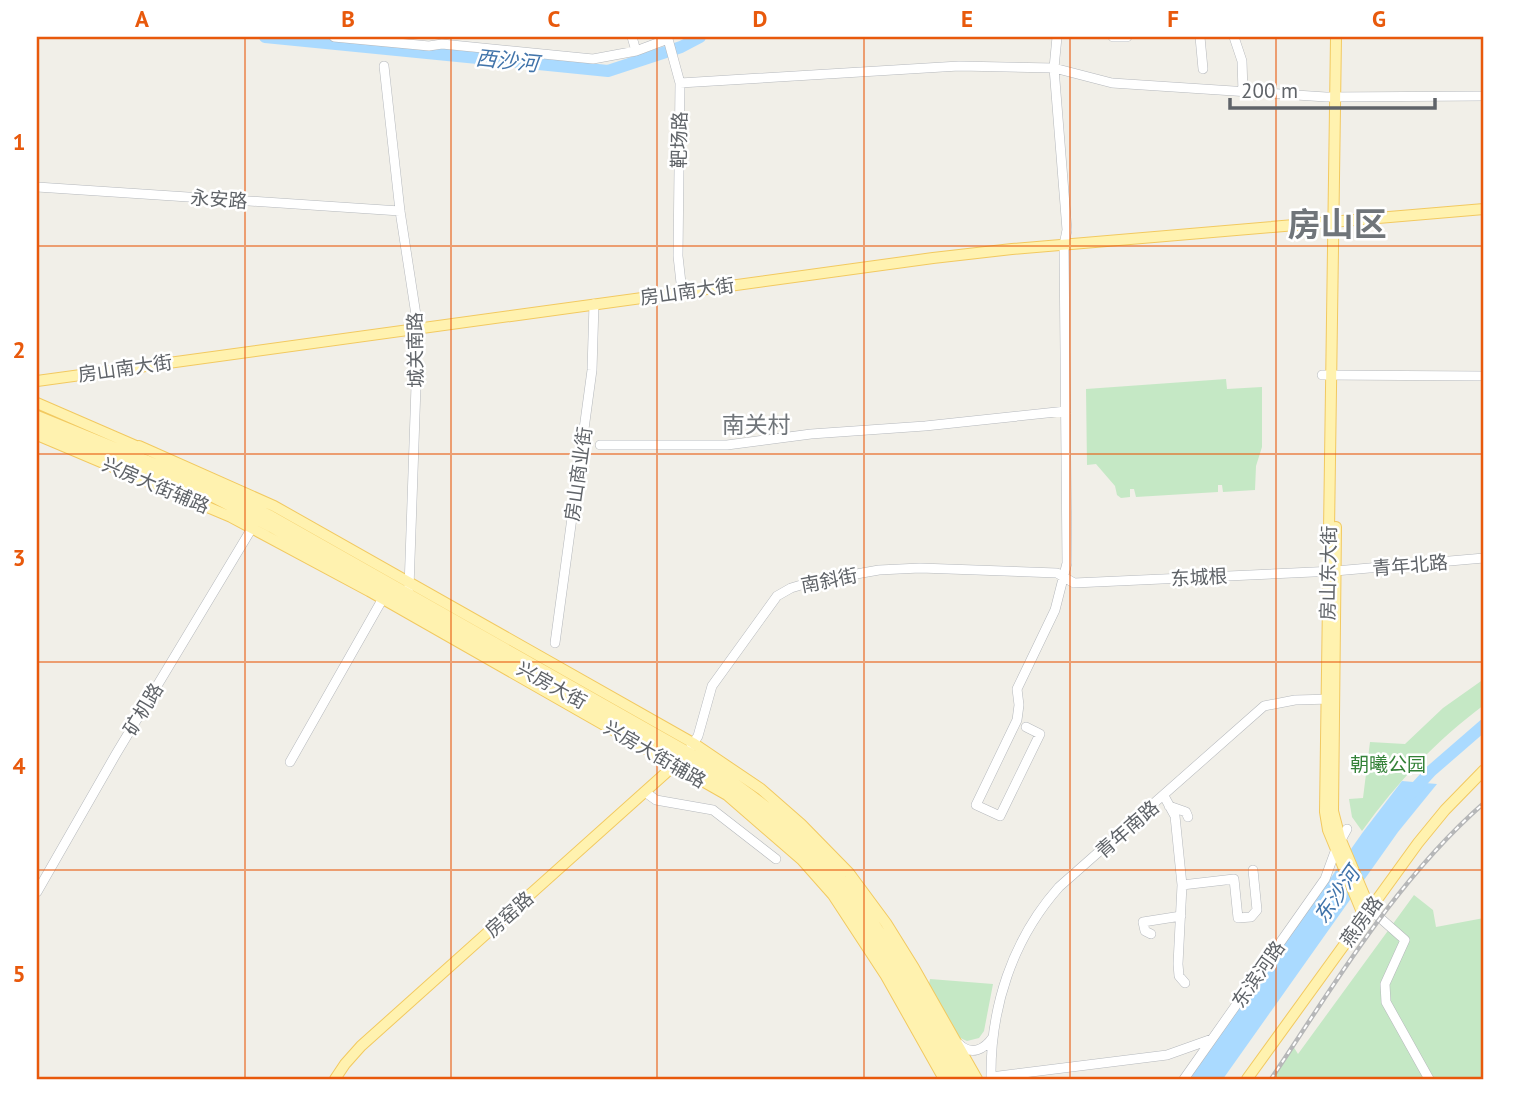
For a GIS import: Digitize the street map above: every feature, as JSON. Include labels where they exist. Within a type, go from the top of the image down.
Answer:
[{"type":"main road","points":[[1336,37],[1338,98]]},
{"type":"main road","points":[[1338,98],[1343,37]]},
{"type":"main road","name":"房山东大街","points":[[1338,98],[1330,375],[1330,699],[1333,811],[1341,850],[1364,907]]},
{"type":"main road","name":"房山南大街","points":[[37,381],[933,258],[1484,209]]},
{"type":"main road","name":"兴房大街","points":[[37,403],[274,506],[685,755],[730,789],[790,828],[813,848],[846,885],[884,940],[966,1079]]},
{"type":"main road","name":"兴房大街","points":[[37,416],[213,497],[590,706],[685,755],[752,783],[814,836],[849,873],[886,923],[914,968],[977,1079]]},
{"type":"main road","name":"兴房大街","points":[[37,426],[160,465],[216,489],[409,588]]},
{"type":"main road","name":"兴房大街辅路","points":[[37,435],[232,517],[328,568],[596,720],[685,755],[802,860],[833,895],[886,976],[944,1079]]},
{"type":"main road","name":"兴房大街","points":[[139,446],[160,465]]},
{"type":"main road","points":[[232,517],[271,527]]},
{"type":"main road","points":[[314,551],[328,568]]},
{"type":"main road","points":[[590,706],[596,720]]},
{"type":"main road","name":"房窑路","points":[[335,1079],[361,1046],[685,755]]},
{"type":"main road","name":"燕房路","points":[[1247,1079],[1364,907],[1445,810],[1484,770]]},
{"type":"main road","points":[[738,805],[758,806],[752,783]]},
{"type":"main road","name":"兴房大街","points":[[758,806],[806,852],[868,929],[955,1079]]},
{"type":"main road","points":[[790,828],[814,836]]},
{"type":"main road","points":[[884,940],[914,968]]},
{"type":"street","name":"靶场路","points":[[334,37],[429,46],[442,44],[593,59],[636,51],[668,40],[680,83],[678,256],[682,292]]},
{"type":"street","points":[[632,37],[636,51]]},
{"type":"street","points":[[1026,727],[1040,734],[1000,816],[976,805],[1017,719],[1017,689],[1055,610],[1067,563],[1064,245],[1067,230],[1054,68],[1057,37]]},
{"type":"street","points":[[1114,37],[1127,37]]},
{"type":"street","points":[[1200,37],[1203,69]]},
{"type":"street","points":[[1234,37],[1242,61],[1243,92]]},
{"type":"street","name":"城关南路","points":[[384,66],[400,211],[418,328],[409,588]]},
{"type":"street","points":[[680,83],[959,66],[1054,68],[1112,83],[1338,98],[1484,96]]},
{"type":"street","name":"永安路","points":[[37,187],[400,211]]},
{"type":"street","name":"房山商业街","points":[[555,643],[592,370],[594,304]]},
{"type":"street","points":[[1330,375],[1484,376]]},
{"type":"street","points":[[600,445],[727,445],[811,434],[925,426],[1066,411]]},
{"type":"street","name":"矿机路","points":[[37,892],[116,754],[252,528]]},
{"type":"street","name":"青年北路","points":[[1332,571],[1484,558]]},
{"type":"street","name":"南斜街","points":[[685,755],[698,736],[712,686],[777,596],[791,588],[879,570],[1057,573],[1064,577]]},
{"type":"street","name":"东城根","points":[[1064,577],[1073,583],[1332,571]]},
{"type":"street","points":[[290,762],[382,600]]},
{"type":"street","name":"青年南路","points":[[991,1078],[994,1036],[1008,969],[1018,945],[1045,903],[1059,887],[1264,706],[1281,702],[1330,699]]},
{"type":"street","points":[[645,792],[656,800],[713,810],[776,859]]},
{"type":"street","points":[[1164,796],[1175,816],[1182,885],[1178,964],[1179,976],[1185,983]]},
{"type":"street","points":[[1169,806],[1180,808],[1188,817]]},
{"type":"street","name":"东滨河路","points":[[1184,1079],[1325,879],[1341,850],[1347,829]]},
{"type":"street","points":[[1182,885],[1234,879],[1238,918],[1251,917],[1257,910],[1253,870]]},
{"type":"street","points":[[1364,907],[1405,940],[1385,984],[1386,1002],[1429,1079]]},
{"type":"street","points":[[1151,934],[1145,931],[1143,922],[1181,916]]},
{"type":"street","points":[[955,1040],[965,1050],[975,1051],[984,1048],[994,1036]]},
{"type":"street","points":[[991,1078],[1167,1055],[1214,1038]]},
{"type":"green space","points":[[1226,379],[1227,389],[1262,387],[1262,447],[1256,466],[1255,490],[1223,492],[1222,485],[1218,485],[1218,492],[1136,497],[1134,489],[1130,489],[1130,497],[1121,498],[1117,495],[1115,486],[1096,464],[1087,465],[1086,389]]},
{"type":"green space","name":"朝曦公园","points":[[1484,679],[1484,705],[1418,763],[1362,831],[1352,817],[1349,799],[1363,798],[1370,742],[1405,744],[1443,708]]},
{"type":"green space","points":[[1414,895],[1433,910],[1436,927],[1484,918],[1484,1079],[1269,1079],[1293,1046],[1298,1054]]},
{"type":"green space","points":[[930,979],[993,984],[984,1031],[979,1038],[967,1041],[958,1037],[929,984]]},
{"type":"water","points":[[1402,781],[1437,784],[1398,832],[1223,1079],[1189,1079],[1363,832]]},
{"type":"waterway","name":"西沙河","points":[[265,37],[608,71],[681,47],[700,37]]},
{"type":"waterway","name":"东沙河","points":[[1410,794],[1431,771],[1484,725]]},
{"type":"railway","points":[[1271,1079],[1344,969],[1395,899],[1452,833],[1484,803]]},
{"type":"district","name":"房山区","points":[[1337,224]]},
{"type":"district","name":"南关村","points":[[756,425]]}]
